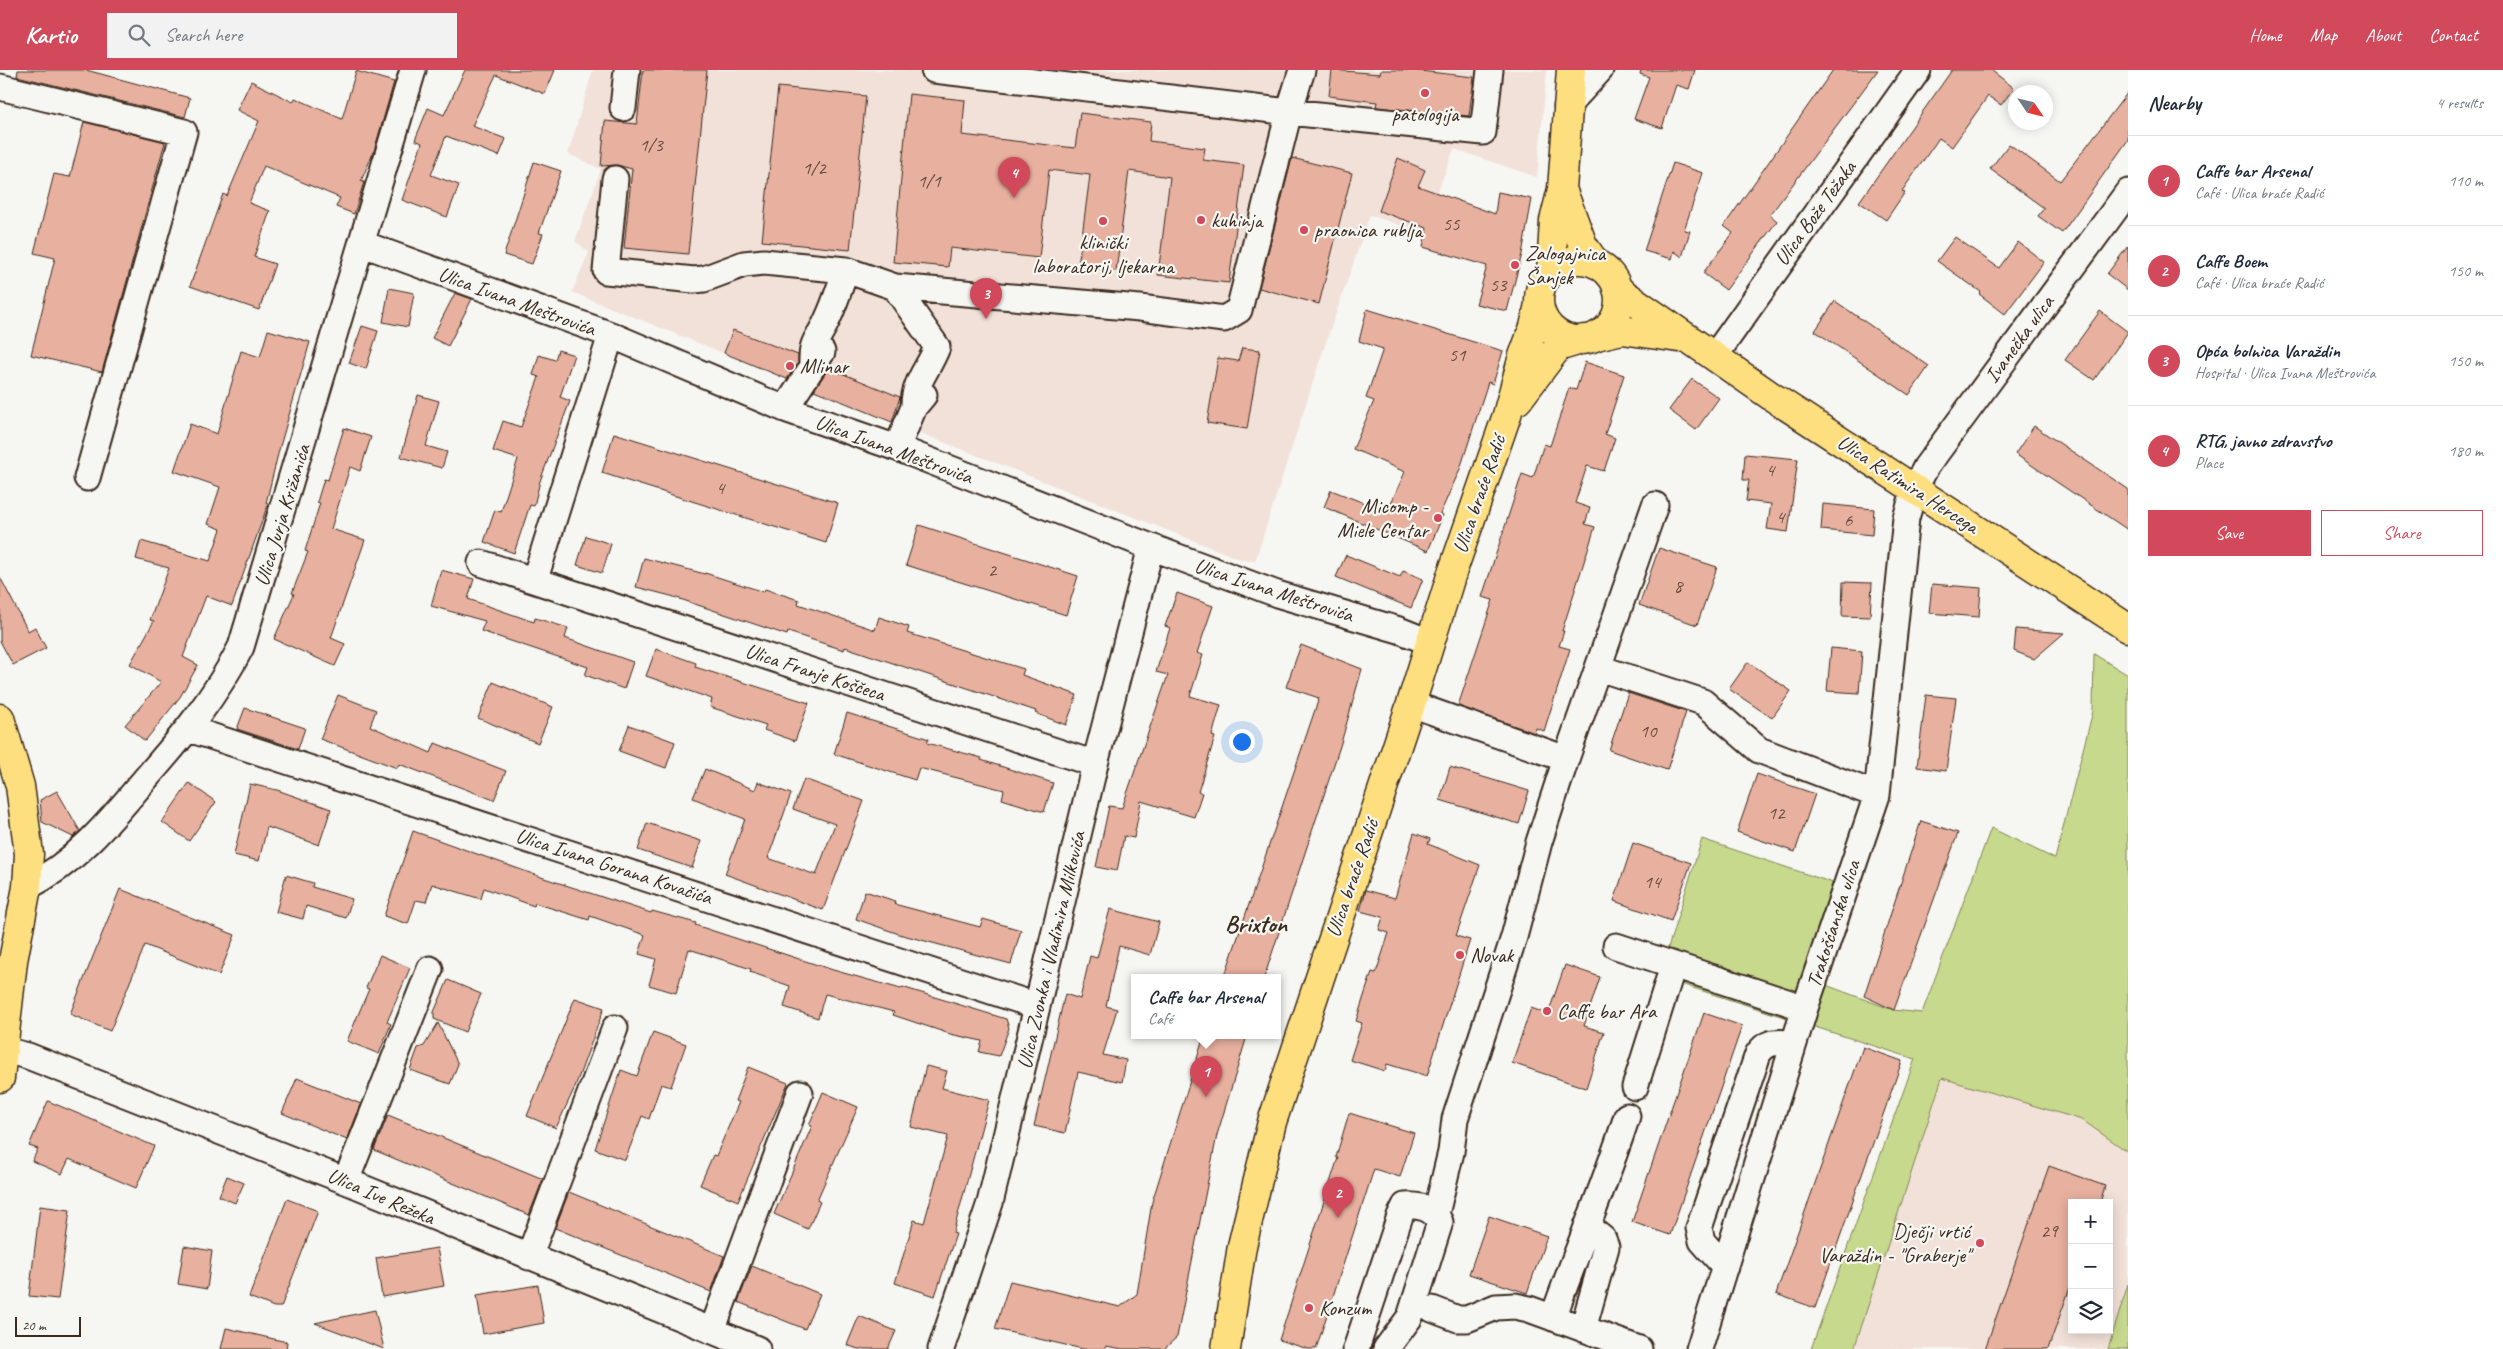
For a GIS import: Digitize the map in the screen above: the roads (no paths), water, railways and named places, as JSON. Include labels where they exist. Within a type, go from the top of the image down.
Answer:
[{"type":"main road","points":[[1551,271],[1554,222],[1562,189],[1571,70]]},
{"type":"main road","points":[[1562,189],[1583,245],[1596,264]]},
{"type":"main road","points":[[1585,260],[1596,264],[1609,274],[1617,288],[1618,300],[1615,316],[1605,329],[1590,338],[1572,339],[1560,335],[1542,317],[1539,304],[1540,292],[1544,281],[1551,271],[1561,264],[1585,260]]},
{"type":"main road","name":"Ulica Ratimira Hercega","points":[[1617,288],[1714,357],[2128,628]]},
{"type":"main road","name":"Ulica braće Radić","points":[[1226,1349],[1242,1246],[1272,1122],[1507,415],[1523,356],[1534,327],[1539,304]]},
{"type":"main road","name":"Ulica Ratimira Hercega","points":[[1590,338],[1622,330],[1688,339]]},
{"type":"main road","name":"Ulica braće Radić","points":[[1507,415],[1558,347],[1590,338]]},
{"type":"main road","points":[[0,718],[20,786],[29,854],[27,887],[7,960],[4,1050],[0,1078]]},
{"type":"street","name":"Ulica Jurja Križanića","points":[[27,887],[65,865],[102,830],[189,728],[222,683],[241,647],[414,70]]},
{"type":"street","points":[[622,108],[627,70]]},
{"type":"street","points":[[934,70],[1288,112],[1483,132],[1490,70]]},
{"type":"street","points":[[615,179],[606,271],[694,280],[704,279],[752,262],[846,270],[895,287],[1140,308],[1224,319],[1239,310],[1288,112],[1302,70]]},
{"type":"street","points":[[1567,106],[1600,70]]},
{"type":"street","name":"Ulica Bože Težaka","points":[[1714,357],[1918,70]]},
{"type":"street","points":[[0,87],[184,132],[87,478]]},
{"type":"street","name":"Ivanečka ulica","points":[[1915,488],[1926,467],[2128,192]]},
{"type":"street","name":"Ulica Ivana Meštrovića","points":[[363,244],[611,336],[785,408],[897,448],[1277,594],[1399,630],[1430,642]]},
{"type":"street","points":[[785,408],[812,366],[812,350],[817,335],[827,321],[846,270]]},
{"type":"street","points":[[895,287],[937,348],[930,366],[931,379],[924,396],[914,408],[897,448]]},
{"type":"street","points":[[535,580],[611,336]]},
{"type":"street","name":"Trakošćanska ulica","points":[[1699,1349],[1805,1008],[1877,795],[1906,518],[1915,488]]},
{"type":"street","points":[[1436,1214],[1451,1152],[1455,1119],[1514,937],[1539,842],[1566,758],[1655,505]]},
{"type":"street","name":"Ulica Zvonka i Vladimira Milkovića","points":[[941,1349],[990,1203],[1095,764],[1151,547]]},
{"type":"street","name":"Ulica Franje Koščeca","points":[[481,563],[1095,764]]},
{"type":"street","points":[[1599,668],[1702,702],[1759,750],[1877,795]]},
{"type":"street","points":[[1411,704],[1566,758]]},
{"type":"street","name":"Ulica Ivana Gorana Kovačića","points":[[189,728],[1037,1006]]},
{"type":"street","points":[[1616,946],[1805,1008]]},
{"type":"street","points":[[1636,1087],[1673,966]]},
{"type":"street","points":[[346,1181],[430,969]]},
{"type":"street","points":[[529,1256],[615,1028]]},
{"type":"street","points":[[1725,1267],[1702,1241],[1699,1228],[1758,1054],[1764,1045],[1770,1042],[1794,1044]]},
{"type":"street","name":"Ulica Ive Režeka","points":[[4,1050],[28,1056],[346,1181],[757,1349]]},
{"type":"street","points":[[712,1331],[800,1093]]},
{"type":"street","points":[[1553,1318],[1611,1166],[1627,1116]]},
{"type":"street","points":[[1356,1349],[1392,1236],[1405,1206],[1416,1205],[1436,1214],[1440,1222],[1410,1316],[1386,1349]]},
{"type":"street","points":[[1584,1329],[1606,1247],[1603,1238],[1587,1226]]},
{"type":"street","points":[[1432,1309],[1458,1319],[1467,1319],[1496,1307],[1515,1306],[1639,1349]]},
{"type":"place","name":"patologija","points":[[1425,93]]},
{"type":"place","name":"RTG, javno zdravstvo","points":[[1014,198]]},
{"type":"place","name":"kuhinja","points":[[1201,220]]},
{"type":"place","name":"klinički laboratorij, ljekarna","points":[[1103,221]]},
{"type":"place","name":"praonica rublja","points":[[1304,230]]},
{"type":"place","name":"Zalogajnica Šanjek","points":[[1515,265]]},
{"type":"place","name":"Opća bolnica Varaždin","points":[[986,319]]},
{"type":"place","name":"Mlinar","points":[[790,366]]},
{"type":"place","name":"Micomp - Miele Centar","points":[[1438,518]]},
{"type":"place","name":"Novak","points":[[1460,955]]},
{"type":"place","name":"Caffe bar Ara","points":[[1547,1011]]},
{"type":"place","name":"Caffe bar Arsenal","points":[[1206,1097]]},
{"type":"place","name":"Caffe Boem","points":[[1338,1218]]},
{"type":"place","name":"Dječji vrtić Varaždin - \"Graberje\"","points":[[1980,1243]]},
{"type":"place","name":"Konzum","points":[[1309,1308]]},
{"type":"district","name":"Brixton","points":[[1256,924]]}]
